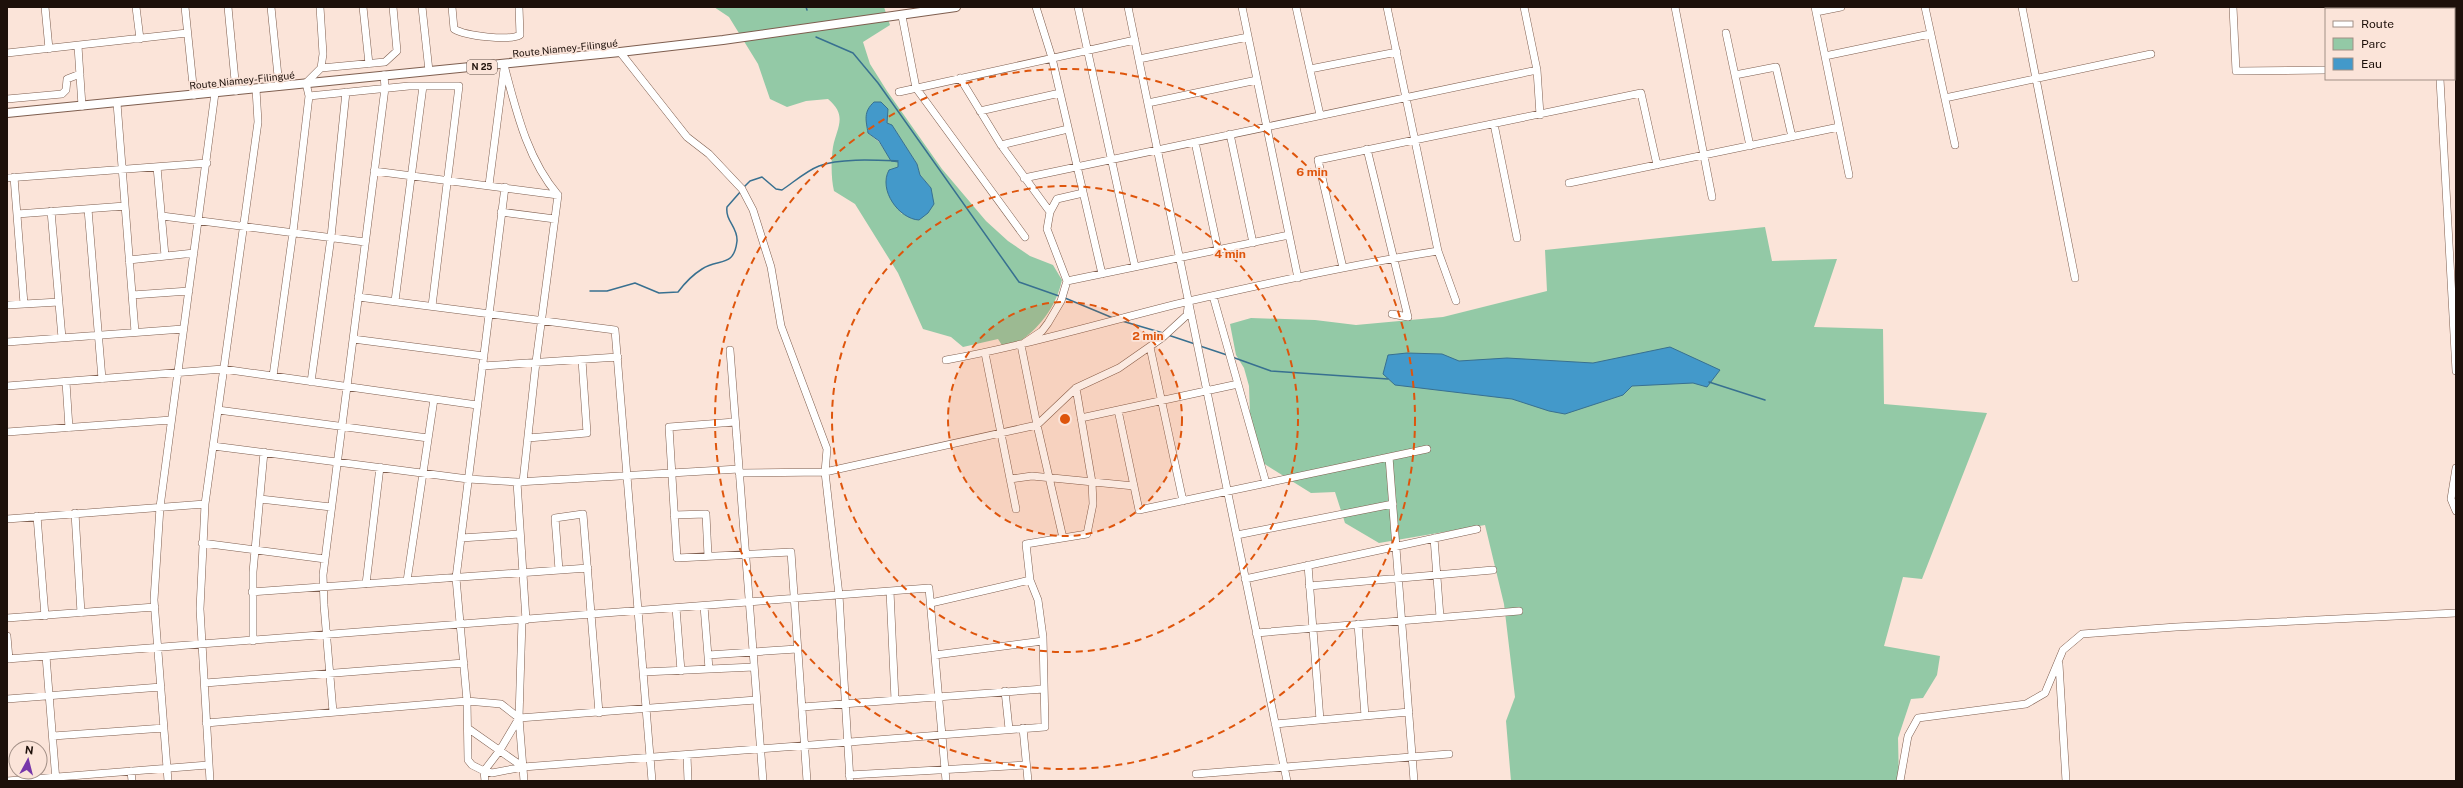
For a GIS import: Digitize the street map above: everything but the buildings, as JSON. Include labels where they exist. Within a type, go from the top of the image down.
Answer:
[{"type":"main road","name":"Route Niamey-Filingué","points":[[7,114],[384,75],[504,65],[620,52],[902,16],[956,7]]},
{"type":"street","points":[[47,7],[49,49]]},
{"type":"street","points":[[136,7],[140,39]]},
{"type":"street","points":[[185,7],[194,95]]},
{"type":"street","points":[[228,7],[236,91]]},
{"type":"street","points":[[271,7],[279,86]]},
{"type":"street","points":[[273,376],[293,232],[309,96],[306,83],[321,68],[323,54],[320,7]]},
{"type":"street","points":[[363,7],[368,64]]},
{"type":"street","points":[[321,68],[385,62],[397,51],[393,7]]},
{"type":"street","points":[[422,7],[429,71]]},
{"type":"street","points":[[452,7],[454,29],[465,34],[501,37],[520,35],[519,7]]},
{"type":"street","points":[[1036,7],[1052,58],[1102,274]]},
{"type":"street","points":[[1078,7],[1113,159],[1135,267]]},
{"type":"street","points":[[1128,7],[1287,781]]},
{"type":"street","points":[[1242,7],[1298,278]]},
{"type":"street","points":[[1296,7],[1320,115]]},
{"type":"street","points":[[1387,7],[1438,251],[1456,301]]},
{"type":"street","points":[[1524,7],[1537,70],[1540,115]]},
{"type":"street","points":[[1675,7],[1712,197]]},
{"type":"street","points":[[1841,7],[1815,10],[1849,175]]},
{"type":"street","points":[[1925,7],[1955,145]]},
{"type":"street","points":[[2022,7],[2075,278]]},
{"type":"street","points":[[2233,7],[2236,71],[2325,70]]},
{"type":"street","points":[[902,16],[916,88],[1025,237]]},
{"type":"street","points":[[7,53],[188,33]]},
{"type":"street","points":[[1726,33],[1750,146]]},
{"type":"street","points":[[1824,56],[1930,34]]},
{"type":"street","points":[[1139,59],[1248,37]]},
{"type":"street","points":[[899,92],[1135,40]]},
{"type":"street","points":[[78,46],[82,106]]},
{"type":"street","points":[[620,52],[687,138],[709,154],[742,189],[753,210],[771,267],[781,326],[827,449],[825,472],[839,595],[850,778],[1026,765]]},
{"type":"street","points":[[1310,69],[1397,52]]},
{"type":"street","points":[[1945,98],[2151,54]]},
{"type":"street","points":[[490,185],[504,65]]},
{"type":"street","points":[[504,65],[519,120],[542,174],[558,195],[541,320],[528,438],[520,482],[520,534],[524,620],[519,718],[524,781]]},
{"type":"street","points":[[1735,75],[1776,66],[1792,137]]},
{"type":"street","points":[[1024,178],[1537,70]]},
{"type":"street","points":[[7,100],[62,94],[66,90],[67,79],[80,74]]},
{"type":"street","points":[[333,712],[323,587],[325,559],[385,88],[384,75]]},
{"type":"street","points":[[960,78],[1001,145],[1050,212]]},
{"type":"street","points":[[1148,102],[1257,80]]},
{"type":"street","points":[[2440,80],[2453,240],[2456,371]]},
{"type":"street","points":[[309,96],[385,88],[457,84],[460,87],[432,306]]},
{"type":"street","points":[[395,302],[410,175],[423,86]]},
{"type":"street","points":[[210,781],[200,609],[204,504],[258,122],[256,89]]},
{"type":"street","points":[[168,781],[154,607],[160,507],[183,329],[207,163],[215,92]]},
{"type":"street","points":[[311,382],[331,237],[346,92]]},
{"type":"street","points":[[980,111],[1060,93]]},
{"type":"street","points":[[1343,268],[1318,160],[1641,93],[1657,165]]},
{"type":"street","points":[[117,103],[135,332]]},
{"type":"street","points":[[1494,124],[1517,238]]},
{"type":"street","points":[[1569,183],[1839,127]]},
{"type":"street","points":[[1001,145],[1068,128]]},
{"type":"street","points":[[1230,134],[1254,243]]},
{"type":"street","points":[[1195,142],[1218,250]]},
{"type":"street","points":[[1367,149],[1408,317],[1392,314]]},
{"type":"street","points":[[24,304],[17,214],[11,178],[207,163]]},
{"type":"street","points":[[157,166],[165,256]]},
{"type":"street","points":[[374,170],[558,195]]},
{"type":"street","points":[[505,187],[456,578],[469,729],[468,760],[472,765],[484,771],[500,772],[523,768],[650,757],[1045,726],[1043,641],[1038,600],[1030,580],[1026,544],[1087,534],[1093,504],[1092,482],[1076,388]]},
{"type":"street","points":[[1021,345],[1042,331],[1048,323],[1061,301],[1067,281],[1048,229],[1050,212],[1057,199],[1083,193]]},
{"type":"street","points":[[17,214],[125,206]]},
{"type":"street","points":[[88,209],[102,379]]},
{"type":"street","points":[[51,211],[62,338]]},
{"type":"street","points":[[502,212],[555,219]]},
{"type":"street","points":[[162,216],[365,242]]},
{"type":"street","points":[[1067,281],[1289,236]]},
{"type":"street","points":[[946,360],[1021,345],[1189,301],[1343,268],[1438,251]]},
{"type":"street","points":[[129,260],[194,253]]},
{"type":"street","points":[[132,295],[189,291]]},
{"type":"street","points":[[1213,296],[1266,483]]},
{"type":"street","points":[[358,297],[615,330],[652,781]]},
{"type":"street","points":[[213,446],[468,479],[520,482],[672,472],[825,472],[1037,424],[1076,388],[1120,368],[1150,347],[1187,315],[1189,301]]},
{"type":"street","points":[[7,306],[59,302]]},
{"type":"street","points":[[7,342],[183,329]]},
{"type":"street","points":[[353,339],[484,356]]},
{"type":"street","points":[[1021,345],[1063,538]]},
{"type":"street","points":[[1150,347],[1183,501]]},
{"type":"street","points":[[730,350],[744,554],[763,781]]},
{"type":"street","points":[[984,353],[1016,509]]},
{"type":"street","points":[[482,366],[618,357]]},
{"type":"street","points":[[528,438],[587,433],[582,360]]},
{"type":"street","points":[[7,386],[223,369],[477,405]]},
{"type":"street","points":[[66,382],[69,428]]},
{"type":"street","points":[[1081,418],[1238,384]]},
{"type":"street","points":[[407,581],[434,399]]},
{"type":"street","points":[[218,410],[428,438]]},
{"type":"street","points":[[1118,410],[1139,510],[1427,449]]},
{"type":"street","points":[[7,432],[171,420]]},
{"type":"street","points":[[735,422],[669,426],[677,558],[791,552],[807,781]]},
{"type":"street","points":[[254,641],[252,592],[264,452]]},
{"type":"street","points":[[1389,457],[1414,781]]},
{"type":"street","points":[[366,584],[380,467]]},
{"type":"street","points":[[2456,468],[2451,499],[2456,511]]},
{"type":"street","points":[[1010,479],[1032,476],[1134,486]]},
{"type":"street","points":[[260,499],[331,507]]},
{"type":"street","points":[[7,519],[204,504]]},
{"type":"street","points":[[1236,535],[1393,504]]},
{"type":"street","points":[[75,513],[81,613]]},
{"type":"street","points":[[559,570],[555,518],[583,514],[599,713]]},
{"type":"street","points":[[674,515],[706,514],[708,556]]},
{"type":"street","points":[[37,516],[45,616]]},
{"type":"street","points":[[1246,579],[1476,529]]},
{"type":"street","points":[[461,538],[520,534]]},
{"type":"street","points":[[1434,538],[1440,617]]},
{"type":"street","points":[[202,543],[325,559]]},
{"type":"street","points":[[1308,565],[1320,720]]},
{"type":"street","points":[[252,592],[588,568]]},
{"type":"street","points":[[1310,586],[1493,570]]},
{"type":"street","points":[[931,603],[1030,580]]},
{"type":"street","points":[[7,636],[8,659],[326,636],[929,588],[946,781]]},
{"type":"street","points":[[890,591],[895,700]]},
{"type":"street","points":[[704,606],[709,669]]},
{"type":"street","points":[[7,618],[154,607]]},
{"type":"street","points":[[676,608],[681,670]]},
{"type":"street","points":[[1256,633],[1519,611]]},
{"type":"street","points":[[1900,781],[1908,736],[1918,718],[2026,704],[2045,693],[2063,650],[2082,634],[2176,627],[2456,613]]},
{"type":"street","points":[[1358,624],[1365,716]]},
{"type":"street","points":[[935,655],[1043,641]]},
{"type":"street","points":[[708,656],[798,649]]},
{"type":"street","points":[[46,656],[56,779]]},
{"type":"street","points":[[2059,659],[2066,781]]},
{"type":"street","points":[[205,683],[464,663]]},
{"type":"street","points":[[643,672],[754,667]]},
{"type":"street","points":[[7,699],[161,687]]},
{"type":"street","points":[[802,707],[1044,689]]},
{"type":"street","points":[[1005,692],[1009,729]]},
{"type":"street","points":[[206,723],[467,702],[501,704],[519,718],[756,700]]},
{"type":"street","points":[[1275,724],[1409,712]]},
{"type":"street","points":[[485,781],[484,771],[500,750],[519,718]]},
{"type":"street","points":[[52,736],[164,728]]},
{"type":"street","points":[[1023,728],[1028,781]]},
{"type":"street","points":[[469,729],[523,768]]},
{"type":"street","points":[[1196,774],[1448,754]]},
{"type":"street","points":[[687,755],[688,781]]},
{"type":"street","points":[[12,781],[56,779],[208,765]]},
{"type":"street","points":[[131,771],[132,781]]},
{"type":"green space","points":[[714,7],[884,7],[890,25],[863,42],[870,64],[887,91],[942,169],[986,221],[1008,241],[1030,256],[1053,265],[1062,280],[1059,292],[1048,313],[1025,338],[1005,350],[998,339],[963,347],[951,337],[923,329],[898,273],[855,204],[834,191],[832,158],[833,147],[840,122],[838,111],[828,99],[806,101],[787,107],[770,99],[758,64],[729,17]],"holes":[[[887,115],[887,124],[892,125],[917,164],[920,175],[931,188],[902,214],[892,200],[886,182],[889,171],[898,167],[898,161],[891,160],[879,142],[868,133],[867,127]]]},
{"type":"green space","points":[[1765,227],[1772,261],[1837,259],[1814,327],[1883,329],[1884,404],[1987,413],[1922,579],[1903,577],[1884,646],[1940,656],[1937,675],[1923,698],[1911,699],[1898,738],[1899,781],[1511,781],[1506,721],[1515,697],[1504,604],[1485,525],[1379,543],[1345,523],[1335,492],[1311,493],[1263,463],[1250,414],[1249,386],[1244,368],[1236,355],[1230,324],[1251,318],[1315,320],[1356,325],[1443,317],[1547,291],[1545,250]]},
{"type":"water","points":[[874,102],[881,102],[888,109],[887,123],[892,125],[917,164],[920,175],[931,188],[934,204],[928,213],[919,220],[904,215],[892,202],[888,194],[886,178],[889,170],[898,167],[898,162],[891,161],[879,141],[868,133],[866,116],[868,109]]},
{"type":"water","points":[[1670,347],[1720,370],[1707,387],[1693,383],[1632,386],[1623,395],[1565,414],[1549,411],[1512,399],[1395,385],[1383,374],[1388,355],[1407,353],[1442,354],[1459,361],[1507,358],[1593,363]]},
{"type":"waterway","points":[[816,37],[853,53],[878,83],[1019,282],[1059,296]]},
{"type":"waterway","points":[[743,188],[750,181],[762,177],[776,189],[782,190],[814,168],[827,163],[858,160],[898,161]]},
{"type":"waterway","points":[[590,291],[607,291],[635,283],[659,293],[678,292],[689,279],[702,269],[729,259],[735,250],[737,236],[728,216],[727,207],[741,191]]},
{"type":"waterway","points":[[1065,298],[1113,318]]},
{"type":"waterway","points":[[1122,321],[1163,333]]},
{"type":"waterway","points":[[1168,335],[1195,344]]},
{"type":"waterway","points":[[1200,346],[1227,355]]},
{"type":"waterway","points":[[1232,357],[1271,371],[1388,379]]},
{"type":"waterway","points":[[1709,382],[1765,400]]}]
